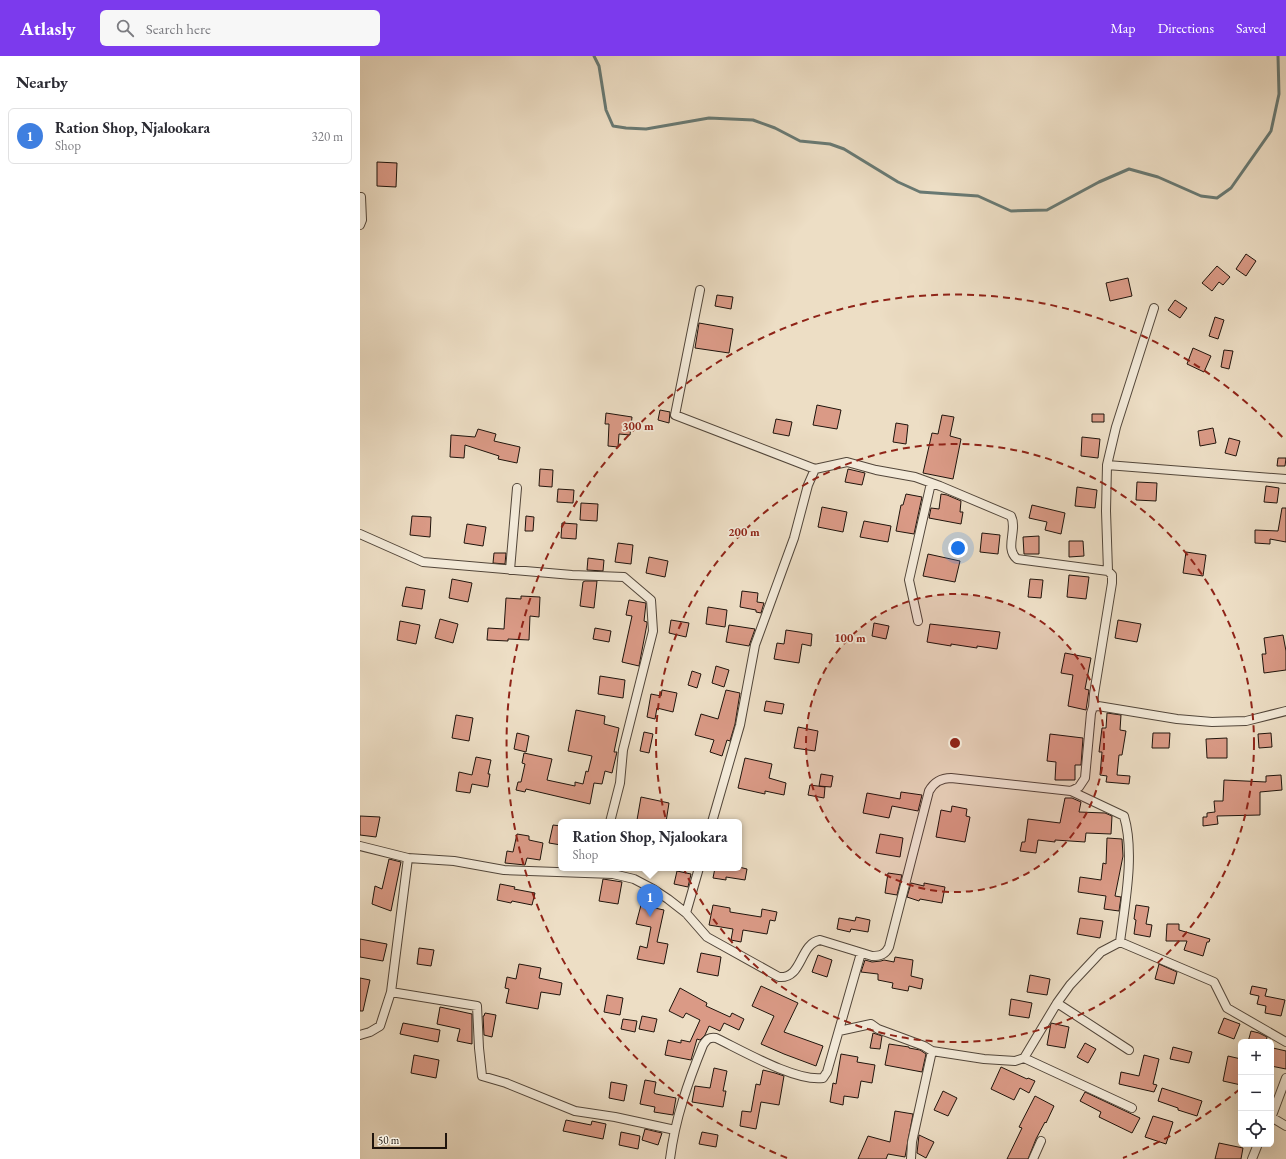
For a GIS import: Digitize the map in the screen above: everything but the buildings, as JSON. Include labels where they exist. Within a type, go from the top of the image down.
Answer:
[{"type":"street","points":[[360,225],[362,220],[361,197]]},
{"type":"street","points":[[700,290],[675,415],[815,469],[847,462],[876,470],[915,477],[1011,516],[1014,525],[1011,550],[1017,559],[1108,571],[1112,575],[1112,583],[1091,713],[1085,778],[1078,787],[1070,791]]},
{"type":"street","points":[[1108,571],[1106,511],[1107,465],[1116,427],[1154,308]]},
{"type":"street","points":[[1107,465],[1286,479]]},
{"type":"street","points":[[713,819],[740,725],[755,645],[794,538],[808,485],[815,469]]},
{"type":"street","points":[[918,621],[909,580],[931,483]]},
{"type":"street","points":[[510,570],[517,488]]},
{"type":"street","points":[[360,534],[423,562],[572,575],[624,577],[651,600],[653,631],[623,750],[620,783],[611,819]]},
{"type":"street","points":[[1093,707],[1098,706],[1212,722],[1246,721],[1286,711]]},
{"type":"street","points":[[602,871],[634,879],[653,889],[686,913],[707,937],[779,977],[786,978],[792,974],[810,945],[815,941],[820,940],[872,956],[880,956],[886,952],[889,947],[929,791],[936,782],[946,778],[951,778],[1070,791],[1124,816],[1128,827],[1129,876],[1120,942]]},
{"type":"street","points":[[360,846],[408,858],[454,861],[504,870],[558,870]]},
{"type":"street","points":[[360,1035],[370,1032],[380,1026],[392,992],[408,858]]},
{"type":"street","points":[[686,913],[698,871]]},
{"type":"street","points":[[839,1031],[871,1024],[878,1029],[924,1046],[932,1051],[984,1059],[1015,1061],[1024,1058],[1057,1003],[1070,985],[1101,952],[1120,942]]},
{"type":"street","points":[[1120,942],[1214,982],[1227,1008],[1286,1042]]},
{"type":"street","points":[[670,1159],[675,1130],[686,1089],[703,1045],[707,1039],[711,1037],[716,1038],[767,1064],[796,1074],[823,1078],[827,1072],[861,953]]},
{"type":"street","points":[[392,992],[478,1006],[479,1048],[482,1076],[506,1083],[575,1111],[615,1117],[675,1130]]},
{"type":"street","points":[[1057,1003],[1129,1050]]},
{"type":"street","points":[[911,1159],[912,1142],[932,1051]]},
{"type":"street","points":[[1024,1058],[1132,1108]]},
{"type":"street","points":[[1274,1111],[1286,1078]]},
{"type":"street","points":[[1274,1120],[1286,1126]]},
{"type":"street","points":[[1033,1159],[1041,1141]]},
{"type":"street","points":[[1252,1159],[1257,1147]]},
{"type":"waterway","points":[[594,56],[599,66],[606,110],[613,126],[646,129],[709,118],[753,120],[775,128],[800,141],[830,144],[844,149],[898,182],[920,192],[978,196],[1011,211],[1047,210],[1099,182],[1129,169],[1158,177],[1201,196],[1217,198],[1231,188],[1271,131],[1279,94],[1278,56]]},
{"type":"place","name":"Ration Shop, Njalookara","points":[[650,917]]}]
